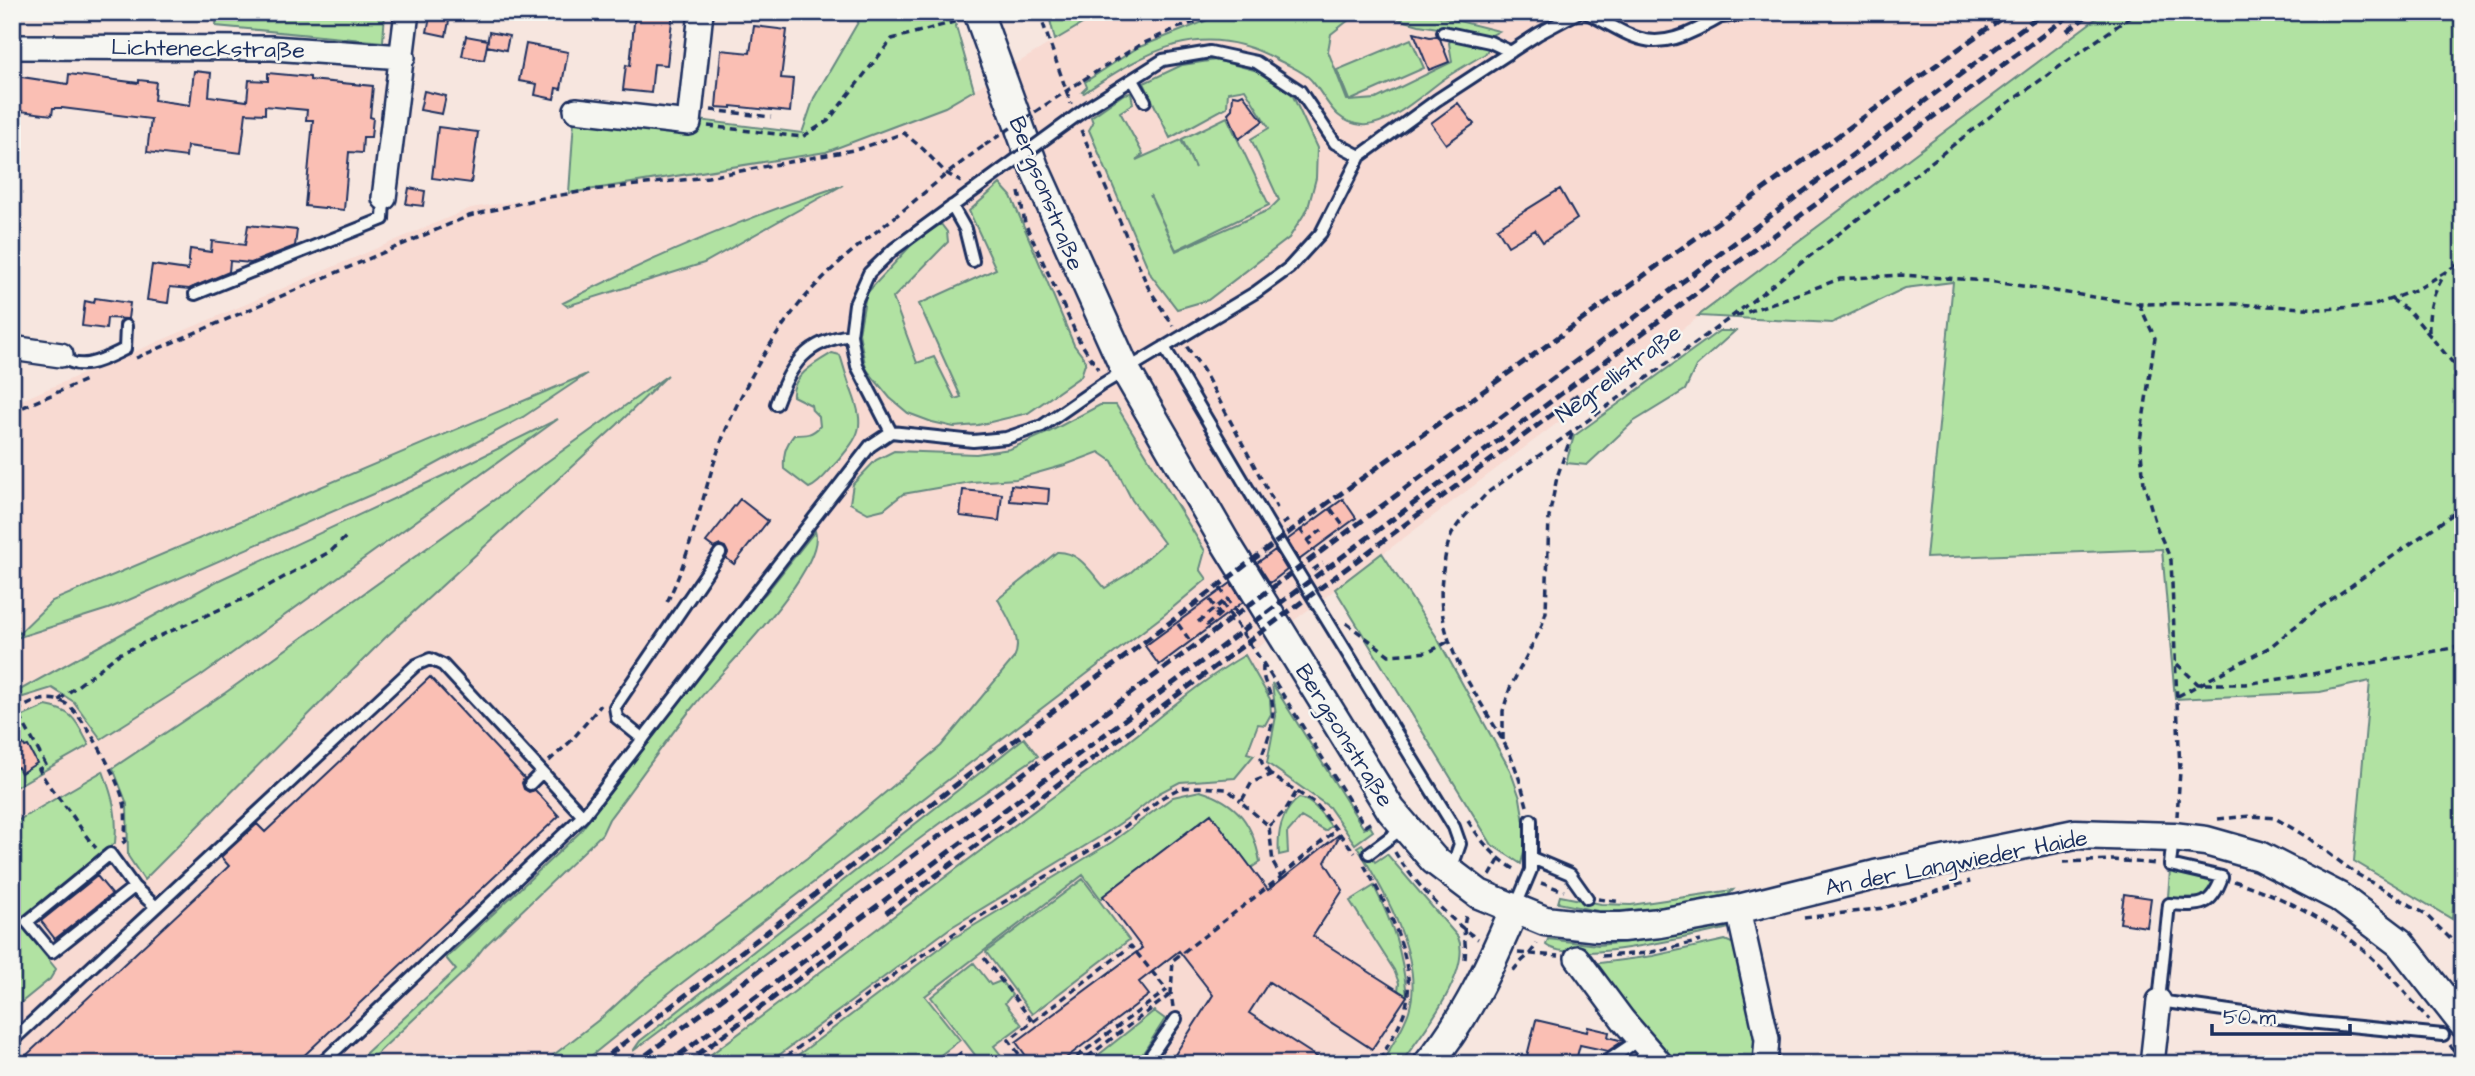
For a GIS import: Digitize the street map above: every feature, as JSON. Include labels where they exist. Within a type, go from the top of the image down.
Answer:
[{"type":"street","points":[[384,198],[407,12]]},
{"type":"street","points":[[576,110],[689,116],[701,12]]},
{"type":"street","name":"Bergsonstraße","points":[[970,16],[1034,167],[1126,371],[1225,542],[1404,827],[1434,860],[1450,873],[1479,894],[1514,910]]},
{"type":"street","name":"Lichteneckstraße","points":[[12,47],[272,48],[403,57]]},
{"type":"street","points":[[12,348],[61,355]]},
{"type":"street","name":"An der Langwieder Haide","points":[[1514,910],[1566,925],[1622,928],[1738,909],[1875,875],[2075,834],[2173,837],[2206,841],[2259,856],[2339,897],[2400,943],[2453,1029]]},
{"type":"street","points":[[1738,909],[1766,1039],[1765,1064]]},
{"type":"street","points":[[1428,1064],[1441,1049],[1466,1009],[1498,948],[1514,910]]},
{"type":"street","points":[[1577,958],[1661,1064]]},
{"type":"street","points":[[2152,1064],[2160,1001]]},
{"type":"lane","points":[[321,1064],[583,816],[870,446],[891,432],[973,441],[1006,438],[1042,426],[1164,347],[1256,292],[1289,268],[1321,233],[1360,156],[1437,100],[1565,17],[1579,12]]},
{"type":"lane","points":[[1585,12],[1647,42],[1678,39],[1724,15],[1763,12]]},
{"type":"lane","points":[[1443,32],[1490,42],[1511,52]]},
{"type":"lane","points":[[891,432],[857,366],[851,335],[855,304],[869,273],[894,249],[973,190],[1087,108],[1163,60],[1210,51],[1256,62],[1300,91],[1335,143],[1360,156]]},
{"type":"lane","points":[[1133,80],[1145,101]]},
{"type":"lane","points":[[195,294],[383,219],[384,198]]},
{"type":"lane","points":[[952,206],[965,229],[973,261]]},
{"type":"lane","points":[[61,355],[66,360],[82,365],[102,360],[125,349],[126,326]]},
{"type":"lane","points":[[776,404],[792,368],[806,354],[820,342],[851,335]]},
{"type":"lane","points":[[1164,347],[1284,550],[1454,827],[1460,844],[1450,873]]},
{"type":"lane","points":[[643,739],[617,718],[615,707],[720,553]]},
{"type":"lane","points":[[12,1041],[416,665],[430,659],[443,665],[583,816]]},
{"type":"lane","points":[[530,784],[541,771]]},
{"type":"lane","points":[[1514,910],[1529,876],[1532,858],[1531,820]]},
{"type":"lane","points":[[1369,853],[1404,827]]},
{"type":"lane","points":[[2173,837],[2170,865],[2222,877],[2215,896],[2203,903],[2192,906],[2169,904],[2160,1001],[2308,1022],[2453,1029]]},
{"type":"lane","points":[[134,887],[52,952],[27,922],[110,854],[134,887],[155,906]]},
{"type":"lane","points":[[1532,858],[1570,874],[1587,898]]},
{"type":"lane","points":[[1145,1064],[1175,1019]]},
{"type":"lane","points":[[1603,1064],[1640,1039]]},
{"type":"path","points":[[1039,12],[1072,108]]},
{"type":"path","points":[[666,604],[688,554],[725,432],[743,394],[773,342],[823,278],[946,173],[985,145],[1138,46],[1177,28],[1211,17],[1213,12]]},
{"type":"path","name":"Negrellistraße","points":[[1531,820],[1516,769],[1471,690],[1444,631],[1440,604],[1447,545],[1455,529],[1488,493],[1730,318],[2001,108],[2137,12]]},
{"type":"path","points":[[689,116],[802,137],[828,121],[892,39],[970,16]]},
{"type":"path","points":[[689,116],[771,117]]},
{"type":"path","points":[[1077,120],[1148,286],[1203,370],[1276,502],[1280,525],[1292,518]]},
{"type":"path","points":[[135,359],[469,216],[537,200],[592,190],[721,175],[859,149],[904,133],[946,173],[973,190]]},
{"type":"path","points":[[1730,318],[1840,279],[1901,275],[1989,281],[2138,304],[2216,303],[2322,309],[2372,306],[2418,289],[2463,261]]},
{"type":"path","points":[[2429,334],[2428,313],[2432,296],[2446,272]]},
{"type":"path","points":[[2391,299],[2410,312],[2463,374]]},
{"type":"path","points":[[2138,304],[2155,338],[2140,441],[2144,484],[2157,528],[2171,560],[2180,771],[2173,837]]},
{"type":"path","points":[[12,412],[97,375]]},
{"type":"path","points":[[1503,742],[1503,711],[1510,688],[1541,628],[1546,612],[1549,517],[1556,477],[1573,431]]},
{"type":"path","points":[[2178,696],[2270,647],[2308,616],[2463,508]]},
{"type":"path","points":[[1332,509],[1344,527]]},
{"type":"path","points":[[1300,529],[1315,551]]},
{"type":"path","points":[[1307,541],[1322,530]]},
{"type":"path","points":[[58,701],[119,653],[250,596],[331,551],[348,535]]},
{"type":"path","points":[[1311,572],[1323,563]]},
{"type":"path","points":[[1220,588],[1236,612]]},
{"type":"path","points":[[1208,614],[1227,599]]},
{"type":"path","points":[[1210,600],[1223,619]]},
{"type":"path","points":[[1222,603],[1263,663],[1365,826]]},
{"type":"path","points":[[1198,622],[1202,619],[1207,625],[1218,616],[1213,610]]},
{"type":"path","points":[[1349,630],[1342,620],[1389,655],[1429,652],[1449,640]]},
{"type":"path","points":[[1178,624],[1191,642]]},
{"type":"path","points":[[2176,662],[2198,684],[2208,685],[2256,682],[2463,646]]},
{"type":"path","points":[[1263,663],[1262,677],[1271,698],[1274,716],[1261,758],[1262,763],[1271,775],[1315,804],[1365,867],[1396,928],[1407,967],[1408,997],[1378,1064]]},
{"type":"path","points":[[541,771],[609,696]]},
{"type":"path","points":[[12,699],[15,712],[46,765],[39,769],[51,790],[84,835],[103,855],[110,854],[125,841],[125,805],[106,758],[76,711],[66,703],[43,700],[15,712]]},
{"type":"path","points":[[30,749],[36,747]]},
{"type":"path","points":[[1241,802],[1252,782],[1271,775]]},
{"type":"path","points":[[777,1064],[899,971],[974,920],[1110,838],[1163,797],[1180,788],[1227,789],[1269,826],[1273,863],[1284,875]]},
{"type":"path","points":[[1269,826],[1285,811],[1297,791]]},
{"type":"path","points":[[1468,821],[1482,843],[1499,860],[1554,888]]},
{"type":"path","points":[[1078,1064],[1169,992],[1173,960],[1284,875],[1336,830]]},
{"type":"path","points":[[2053,863],[2112,860],[2170,865]]},
{"type":"path","points":[[2222,877],[2254,887],[2319,917],[2367,953],[2453,1029],[2463,1062]]},
{"type":"path","points":[[1804,918],[1884,908],[1971,881]]},
{"type":"path","points":[[1026,1064],[1009,1040],[1130,946],[1169,992],[1175,1019]]},
{"type":"path","points":[[984,958],[1033,1022]]},
{"type":"path","points":[[1067,1064],[1169,992]]},
{"type":"path","points":[[947,1064],[962,1052],[971,1064]]},
{"type":"shaded area","points":[[1101,12],[2105,12],[1252,652],[1321,776],[1341,807],[1386,860],[1428,943],[1395,1064],[1328,1064],[1249,1013],[1269,982],[1372,1049],[1406,996],[1299,927],[1325,862],[1342,832],[1184,957],[1217,1000],[1202,1012],[1169,1064],[987,1064],[931,997],[982,1064],[964,1064],[962,1061],[958,1064],[12,1064],[12,404],[471,208],[826,152],[945,107]],"holes":[[[1211,814],[1265,886],[1157,968],[1104,896]]]},
{"type":"green space","points":[[217,12],[385,12],[383,42],[216,26]]},
{"type":"green space","points":[[864,12],[952,12],[974,90],[945,107],[826,152],[569,193],[574,120],[696,132],[699,120],[802,133],[814,98]]},
{"type":"green space","points":[[1048,12],[1085,12],[1087,21],[1055,40]]},
{"type":"green space","points":[[1228,12],[1423,12],[1499,31],[1490,36],[1419,25],[1388,16],[1354,16],[1331,34],[1328,51],[1347,100],[1337,70],[1411,39],[1424,68],[1349,101],[1376,99],[1452,62],[1449,43],[1452,37],[1489,48],[1485,54],[1444,79],[1405,108],[1372,124],[1362,125],[1344,120],[1332,109],[1309,77],[1300,71],[1249,47],[1223,41],[1199,41],[1153,53],[1082,92],[1087,87],[1085,82],[1137,48]]},
{"type":"green space","points":[[2105,12],[2463,12],[2463,786],[2452,919],[2354,861],[2370,681],[2320,692],[2175,699],[2162,549],[1926,558],[1953,282],[1905,288],[1832,323],[1698,316]]},
{"type":"green space","points":[[1216,60],[1258,71],[1292,94],[1317,148],[1316,178],[1308,208],[1289,238],[1208,300],[1177,309],[1151,275],[1089,130],[1093,123],[1091,117],[1124,94],[1131,93],[1133,104],[1120,112],[1143,154],[1136,160],[1181,140],[1195,168],[1182,139],[1227,117],[1269,205],[1176,250],[1150,195],[1176,251],[1269,210],[1279,200],[1251,139],[1269,128],[1245,89],[1228,92],[1227,107],[1170,138],[1144,83],[1182,65]]},
{"type":"green space","points":[[1000,184],[1011,196],[1074,345],[1086,361],[1081,376],[1028,413],[978,425],[954,427],[932,422],[908,413],[890,398],[866,369],[859,333],[866,294],[915,241],[941,224],[947,232],[948,242],[893,298],[917,363],[934,357],[955,399],[961,397],[919,304],[996,269],[969,211]]},
{"type":"green space","points":[[843,185],[704,263],[567,306],[563,303],[701,239],[771,210]]},
{"type":"green space","points":[[1719,331],[1735,331],[1696,366],[1685,390],[1633,422],[1587,465],[1566,463],[1574,436]]},
{"type":"green space","points":[[832,353],[840,355],[859,414],[858,430],[856,437],[837,462],[821,480],[809,488],[784,469],[785,451],[794,435],[808,434],[820,426],[819,417],[811,405],[793,396],[793,389],[806,370]]},
{"type":"green space","points":[[587,374],[523,417],[412,477],[108,609],[13,639],[52,601]]},
{"type":"green space","points":[[668,375],[385,638],[144,880],[128,856],[127,804],[113,768],[225,693]]},
{"type":"green space","points":[[1100,405],[1116,405],[1205,551],[1200,569],[1207,579],[1164,615],[674,989],[581,1064],[542,1064],[605,1015],[644,979],[807,858],[941,746],[1017,651],[1016,636],[998,599],[1057,552],[1079,559],[1105,588],[1131,572],[1164,543],[1132,500],[1112,461],[1099,452],[1016,479],[971,482],[903,494],[884,509],[868,513],[850,503],[853,484],[876,460],[894,451],[976,454],[1010,449]]},
{"type":"green space","points":[[558,419],[199,677],[101,739],[74,702],[52,688],[23,697],[18,691],[217,581]]},
{"type":"green space","points":[[815,531],[814,548],[805,570],[789,594],[685,717],[609,819],[602,834],[484,947],[466,970],[366,1064],[354,1064],[456,970],[446,958],[579,833],[748,611],[766,593]]},
{"type":"green space","points":[[1382,553],[1436,636],[1510,770],[1520,798],[1525,828],[1526,843],[1521,864],[1492,845],[1335,589]]},
{"type":"green space","points":[[1245,655],[1270,699],[1271,714],[1265,725],[1258,724],[1247,753],[1254,755],[1235,778],[1180,782],[1159,793],[1098,838],[950,928],[767,1064],[698,1064],[1191,692]]},
{"type":"green space","points":[[1272,683],[1364,829],[1370,826],[1373,831],[1355,844],[1329,807],[1267,763],[1276,716]]},
{"type":"green space","points":[[46,706],[63,711],[73,718],[89,745],[12,789],[12,721]]},
{"type":"green space","points":[[1024,738],[1038,756],[953,814],[633,1051],[640,1041]]},
{"type":"green space","points":[[103,771],[114,806],[115,843],[24,920],[24,929],[56,969],[50,979],[12,1010],[12,824]]},
{"type":"green space","points":[[1200,791],[1224,801],[1242,816],[1253,836],[1260,862],[1251,868],[1211,814],[1101,899],[1083,875],[925,996],[960,1040],[929,1064],[786,1064],[952,939],[1112,842],[1173,797]]},
{"type":"green space","points":[[1299,798],[1313,805],[1331,826],[1325,831],[1301,817],[1287,833],[1288,853],[1279,855],[1284,816]]},
{"type":"green space","points":[[1362,844],[1375,862],[1387,854],[1458,937],[1461,951],[1452,985],[1420,1038],[1400,1064],[1381,1064],[1409,1011],[1411,970],[1407,948],[1390,904],[1357,847]]},
{"type":"green space","points":[[2170,870],[2212,877],[2212,894],[2193,902],[2168,897]]},
{"type":"green space","points":[[1083,879],[1129,940],[1032,1014],[986,952]]},
{"type":"green space","points":[[1374,886],[1396,939],[1407,996],[1398,991],[1399,983],[1394,970],[1350,901]]},
{"type":"green space","points":[[1733,890],[1728,895],[1657,908],[1621,911],[1598,911],[1558,903],[1560,896],[1601,904],[1631,905]]},
{"type":"green space","points":[[1719,923],[1730,928],[1607,951],[1560,951],[1546,945],[1548,939],[1598,945],[1637,941]]},
{"type":"green space","points":[[1725,940],[1738,949],[1756,1015],[1756,1064],[1677,1064],[1592,964],[1653,956]]},
{"type":"green space","points":[[974,963],[991,985],[1001,981],[1012,995],[1005,1003],[1022,1025],[994,1046],[1008,1064],[982,1064],[931,997]]},
{"type":"green space","points":[[1154,1011],[1165,1019],[1136,1064],[1087,1064]]},
{"type":"building","points":[[431,12],[450,16],[446,36],[427,32]]},
{"type":"building","points":[[635,12],[673,12],[667,65],[654,64],[651,93],[623,90],[626,65],[630,66]]},
{"type":"building","points":[[754,26],[787,30],[781,78],[793,79],[790,112],[716,107],[721,50],[750,53]]},
{"type":"building","points":[[489,32],[509,36],[506,50],[487,46]]},
{"type":"building","points":[[1414,33],[1440,39],[1449,62],[1429,70]]},
{"type":"building","points":[[466,36],[488,40],[484,60],[462,56]]},
{"type":"building","points":[[526,44],[568,52],[561,89],[556,88],[554,99],[535,95],[537,84],[519,81]]},
{"type":"building","points":[[194,71],[211,73],[209,96],[247,101],[249,80],[268,81],[268,73],[373,86],[371,137],[363,137],[362,153],[349,152],[344,210],[305,206],[313,120],[306,120],[307,110],[265,106],[265,114],[246,113],[241,153],[187,146],[186,157],[147,152],[151,119],[62,108],[53,108],[52,115],[12,110],[15,76],[68,84],[69,74],[139,83],[139,80],[156,82],[154,100],[190,105]]},
{"type":"building","points":[[424,91],[446,96],[442,114],[420,110]]},
{"type":"building","points":[[1243,94],[1263,121],[1239,139],[1228,113],[1232,109],[1233,95]]},
{"type":"building","points":[[1458,103],[1474,124],[1446,144],[1431,123]]},
{"type":"building","points":[[438,127],[478,132],[471,183],[432,178]]},
{"type":"building","points":[[409,188],[425,191],[423,206],[406,204]]},
{"type":"building","points":[[1560,189],[1577,219],[1543,242],[1535,230],[1508,246],[1497,228]]},
{"type":"building","points":[[248,225],[297,230],[295,246],[251,263],[230,261],[229,272],[189,289],[170,287],[168,303],[147,300],[152,265],[188,270],[190,249],[211,252],[212,241],[245,245]]},
{"type":"building","points":[[95,298],[130,303],[128,319],[107,318],[106,329],[82,326],[85,301],[94,303]]},
{"type":"building","points":[[1011,485],[1049,489],[1048,504],[1010,501]]},
{"type":"building","points":[[963,490],[1002,494],[999,521],[960,516]]},
{"type":"building","points":[[740,499],[768,521],[734,564],[726,558],[728,553],[725,547],[720,545],[714,548],[706,542]]},
{"type":"building","points":[[1343,499],[1356,518],[1299,560],[1287,540]]},
{"type":"building","points":[[1275,550],[1287,570],[1270,583],[1257,563]]},
{"type":"building","points":[[1231,583],[1243,602],[1159,665],[1145,646]]},
{"type":"building","points":[[430,677],[524,778],[524,789],[529,792],[535,790],[559,816],[295,1064],[17,1064],[229,866],[221,857],[257,824],[265,832]]},
{"type":"building","points":[[23,744],[28,746],[37,763],[21,773],[18,767],[12,770],[12,750]]},
{"type":"building","points":[[1211,814],[1268,890],[1341,833],[1325,862],[1343,890],[1313,936],[1407,996],[1372,1049],[1269,982],[1249,1013],[1328,1064],[1169,1064],[1213,995],[1179,951],[1139,982],[1149,995],[1058,1064],[1032,1064],[1016,1042],[1142,948],[1103,896]]},
{"type":"building","points":[[97,876],[112,894],[55,939],[41,921]]},
{"type":"building","points":[[2124,894],[2151,898],[2147,927],[2120,923]]},
{"type":"building","points":[[1536,1020],[1587,1032],[1588,1027],[1609,1032],[1608,1037],[1623,1041],[1608,1051],[1580,1045],[1575,1064],[1525,1064]]},
{"type":"railway","points":[[597,1064],[970,774],[1325,505],[2010,12]]},
{"type":"railway","points":[[634,1064],[2044,12]]},
{"type":"railway","points":[[667,1064],[1233,638],[2074,12]]},
{"type":"railway","points":[[2067,31],[2092,12]]},
{"type":"railway","points":[[886,913],[1578,395]]},
{"type":"railway","points":[[685,1064],[853,938]]}]
